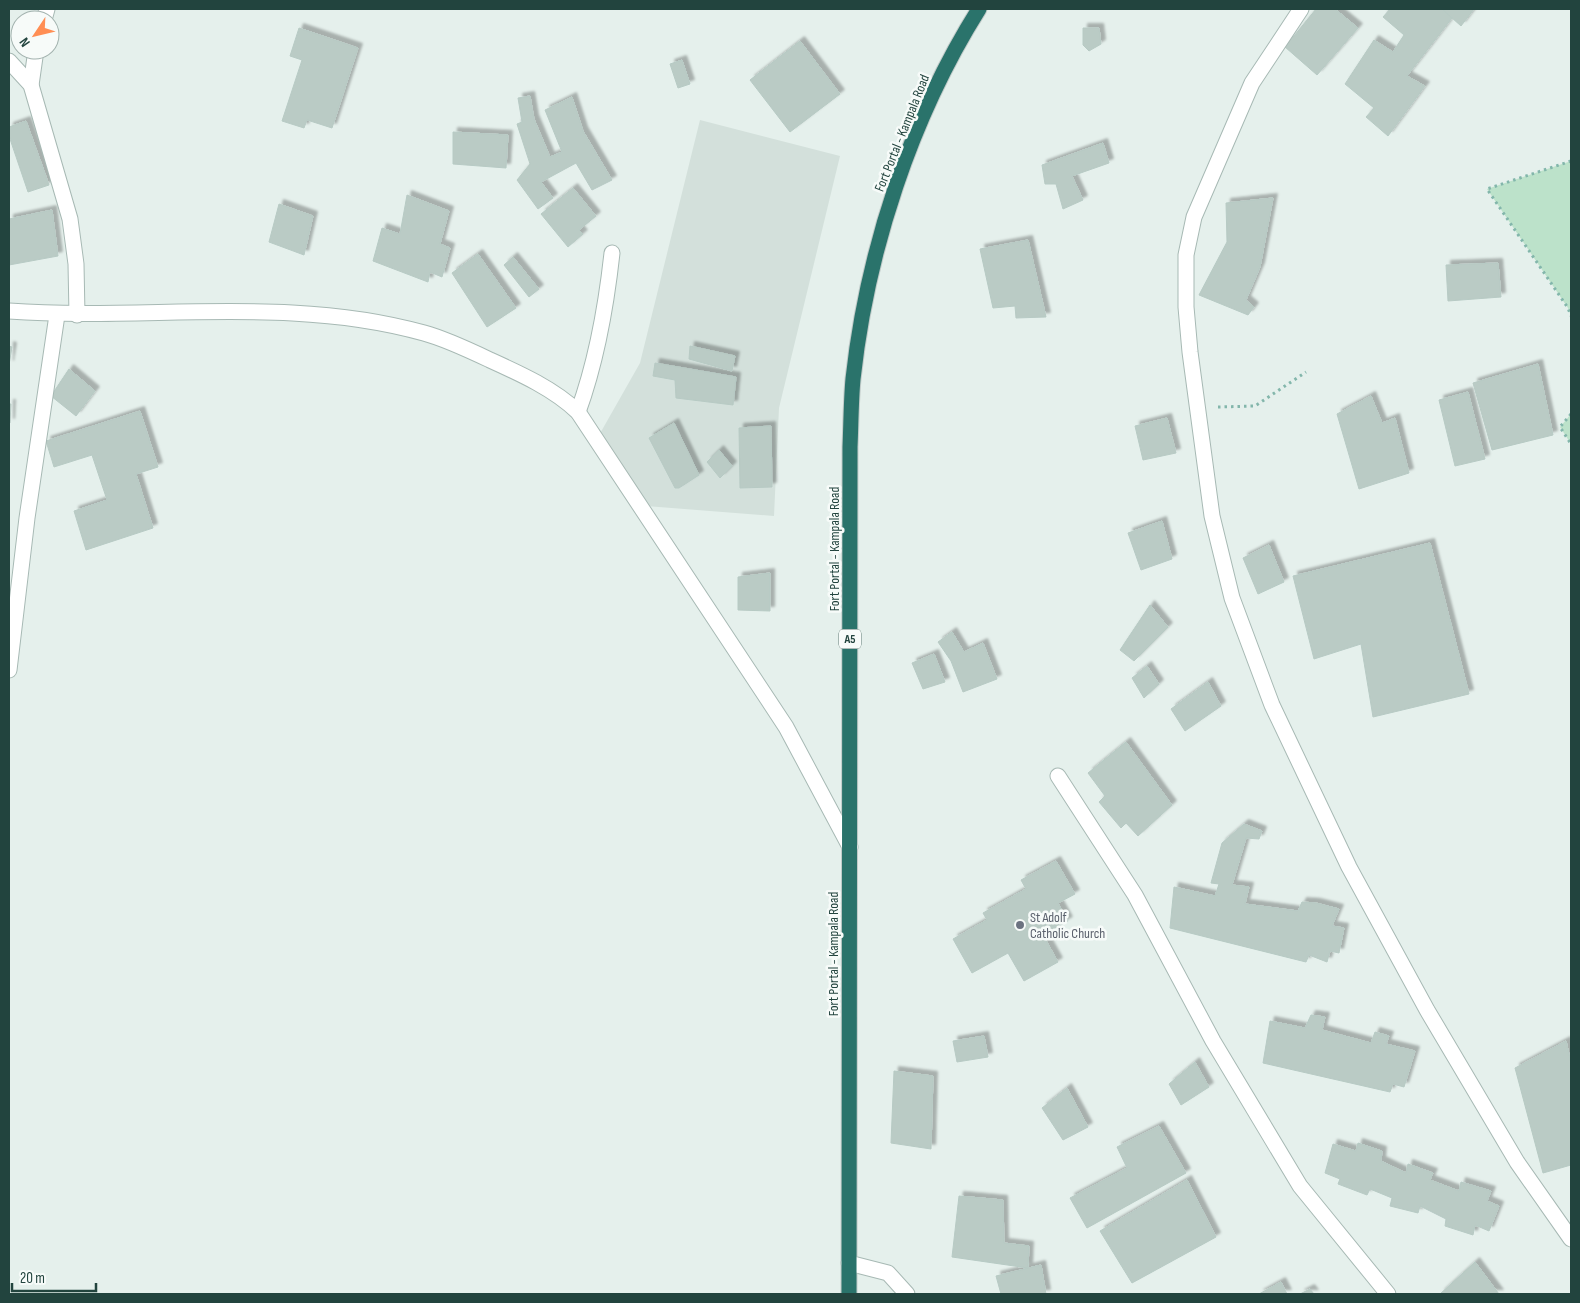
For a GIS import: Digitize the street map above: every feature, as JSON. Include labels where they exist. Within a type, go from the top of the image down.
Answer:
[{"type":"highway","name":"Fort Portal - Kampala Road","points":[[849,1294],[850,447],[853,378],[872,270],[899,175],[954,49],[979,9]]},
{"type":"street","points":[[1301,9],[1252,83],[1194,217],[1186,255],[1186,308],[1212,516],[1232,598],[1272,704],[1349,868],[1427,1010],[1517,1162],[1571,1239]]},
{"type":"street","points":[[35,60],[31,85],[70,219],[76,264],[77,315]]},
{"type":"street","points":[[9,61],[31,85]]},
{"type":"street","points":[[578,412],[592,375],[601,335],[612,253]]},
{"type":"street","points":[[9,311],[57,315],[284,312],[371,322],[424,333],[462,347],[530,379],[566,400],[578,412],[786,727],[850,848]]},
{"type":"street","points":[[9,670],[27,518],[57,315]]},
{"type":"street","points":[[1058,776],[1135,895],[1213,1041],[1300,1186],[1388,1294]]},
{"type":"street","points":[[849,1263],[888,1273],[907,1294]]},
{"type":"path","points":[[1571,160],[1487,189],[1568,308],[1571,316]]},
{"type":"path","points":[[1197,406],[1255,406],[1306,372]]},
{"type":"path","points":[[1571,414],[1560,427],[1571,444]]},
{"type":"shaded area","points":[[700,120],[840,156],[779,408],[774,516],[646,506],[598,437],[640,363]]},
{"type":"green space","points":[[1571,161],[1571,316],[1568,308],[1487,189]]},
{"type":"green space","points":[[1571,414],[1571,444],[1560,427]]},
{"type":"building","points":[[1316,9],[1335,9],[1358,28],[1317,75],[1285,47]]},
{"type":"building","points":[[1390,9],[1442,9],[1452,18],[1407,76],[1425,86],[1388,136],[1366,117],[1374,108],[1345,84],[1374,40],[1393,52],[1404,35],[1383,17]]},
{"type":"building","points":[[1442,9],[1474,9],[1461,26]]},
{"type":"building","points":[[299,28],[358,48],[332,128],[307,120],[304,128],[282,121],[302,60],[290,56]]},
{"type":"building","points":[[1083,28],[1099,28],[1101,44],[1089,51],[1083,45]]},
{"type":"building","points":[[800,41],[840,94],[790,132],[750,80]]},
{"type":"building","points":[[682,60],[690,84],[678,88],[670,64]]},
{"type":"building","points":[[530,96],[534,119],[550,157],[562,152],[545,110],[572,97],[583,131],[612,180],[592,190],[576,163],[541,182],[553,198],[538,209],[517,180],[530,164],[517,124],[522,122],[518,98]]},
{"type":"building","points":[[26,121],[49,185],[28,192],[9,136],[9,127]]},
{"type":"building","points":[[453,132],[508,135],[506,168],[453,164]]},
{"type":"building","points":[[1103,143],[1109,163],[1072,176],[1083,200],[1063,209],[1056,184],[1045,184],[1042,165]]},
{"type":"building","points":[[573,188],[596,216],[579,230],[583,234],[568,247],[541,214]]},
{"type":"building","points":[[407,195],[449,211],[440,244],[450,248],[442,277],[430,272],[428,282],[373,261],[382,228],[400,234]]},
{"type":"building","points":[[1273,198],[1260,267],[1246,300],[1254,307],[1248,315],[1199,295],[1227,242],[1226,203]]},
{"type":"building","points":[[279,204],[313,216],[304,255],[269,242]]},
{"type":"building","points":[[52,210],[58,256],[9,265],[9,219]]},
{"type":"building","points":[[1028,240],[1046,317],[1016,318],[1015,306],[993,308],[980,249]]},
{"type":"building","points":[[478,254],[516,308],[487,327],[452,273]]},
{"type":"building","points":[[513,257],[539,289],[529,297],[504,265]]},
{"type":"building","points":[[1498,263],[1501,297],[1448,301],[1446,265]]},
{"type":"building","points":[[9,346],[12,347],[9,365]]},
{"type":"building","points":[[690,346],[735,356],[732,371],[689,359]]},
{"type":"building","points":[[655,363],[736,377],[733,405],[676,398],[675,380],[653,376]]},
{"type":"building","points":[[1538,364],[1553,435],[1492,450],[1473,383]]},
{"type":"building","points":[[69,369],[95,391],[76,416],[51,396]]},
{"type":"building","points":[[1468,392],[1485,459],[1455,466],[1439,400]]},
{"type":"building","points":[[1371,396],[1382,423],[1395,418],[1409,473],[1359,489],[1337,414]]},
{"type":"building","points":[[9,404],[11,404],[10,423],[9,423]]},
{"type":"building","points":[[140,411],[158,467],[136,474],[153,528],[86,550],[74,511],[107,500],[92,455],[54,467],[46,441]]},
{"type":"building","points":[[1167,418],[1176,453],[1143,460],[1135,426]]},
{"type":"building","points":[[674,423],[699,475],[679,488],[675,488],[649,438]]},
{"type":"building","points":[[771,426],[772,487],[740,488],[739,428]]},
{"type":"building","points":[[719,450],[732,466],[720,478],[707,462]]},
{"type":"building","points":[[1162,521],[1172,559],[1141,570],[1128,533]]},
{"type":"building","points":[[1430,543],[1469,694],[1373,717],[1361,644],[1314,659],[1293,576]]},
{"type":"building","points":[[1269,545],[1284,582],[1258,594],[1243,558]]},
{"type":"building","points":[[770,573],[770,611],[738,610],[738,577]]},
{"type":"building","points":[[1150,605],[1168,627],[1134,661],[1120,650]]},
{"type":"building","points":[[952,632],[964,652],[983,643],[997,679],[963,692],[951,661],[938,642]]},
{"type":"building","points":[[934,654],[945,682],[923,689],[912,663]]},
{"type":"building","points":[[1147,666],[1159,684],[1144,698],[1132,678]]},
{"type":"building","points":[[1208,682],[1221,706],[1185,731],[1171,709]]},
{"type":"building","points":[[1126,742],[1172,805],[1138,836],[1126,823],[1121,828],[1099,802],[1105,796],[1088,773]]},
{"type":"building","points":[[1244,824],[1262,831],[1259,839],[1246,838],[1232,885],[1249,887],[1245,904],[1298,911],[1302,902],[1316,903],[1339,909],[1332,926],[1344,928],[1339,953],[1330,951],[1327,962],[1309,955],[1306,962],[1170,928],[1174,887],[1215,896],[1219,884],[1211,883],[1222,843]]},
{"type":"building","points":[[1056,861],[1075,894],[1058,903],[1068,921],[1043,935],[1058,962],[1024,981],[1008,953],[972,973],[953,939],[987,920],[983,913],[1026,889],[1021,880]]},
{"type":"building","points":[[1311,1015],[1325,1017],[1322,1030],[1371,1043],[1375,1032],[1389,1036],[1386,1044],[1415,1051],[1404,1087],[1393,1084],[1390,1092],[1263,1063],[1270,1021],[1305,1028]]},
{"type":"building","points":[[984,1036],[988,1057],[957,1062],[953,1041]]},
{"type":"building","points":[[1566,1041],[1571,1063],[1571,1165],[1543,1173],[1515,1068]]},
{"type":"building","points":[[1195,1062],[1209,1087],[1181,1105],[1169,1084]]},
{"type":"building","points":[[894,1071],[933,1076],[931,1149],[891,1143]]},
{"type":"building","points":[[1067,1088],[1088,1127],[1063,1140],[1042,1108]]},
{"type":"building","points":[[1159,1126],[1186,1173],[1087,1228],[1070,1198],[1127,1168],[1117,1147]]},
{"type":"building","points":[[1358,1143],[1382,1151],[1381,1161],[1406,1173],[1408,1164],[1433,1173],[1430,1180],[1459,1191],[1461,1182],[1491,1191],[1487,1201],[1499,1206],[1489,1231],[1475,1225],[1473,1235],[1445,1226],[1446,1219],[1420,1206],[1418,1213],[1390,1206],[1392,1198],[1370,1189],[1367,1195],[1338,1184],[1340,1179],[1325,1173],[1333,1144],[1356,1151]]},
{"type":"building","points":[[1187,1180],[1216,1237],[1132,1283],[1100,1231]]},
{"type":"building","points":[[959,1196],[1003,1200],[1004,1243],[1029,1246],[1028,1268],[952,1257]]},
{"type":"building","points":[[1475,1262],[1499,1294],[1440,1294]]},
{"type":"building","points":[[1041,1265],[1046,1294],[1001,1294],[996,1276]]},
{"type":"building","points":[[1281,1282],[1287,1294],[1259,1294]]},
{"type":"building","points":[[1310,1289],[1314,1294],[1300,1294]]},
{"type":"place","name":"St Adolf Catholic Church","points":[[1020,925]]}]
